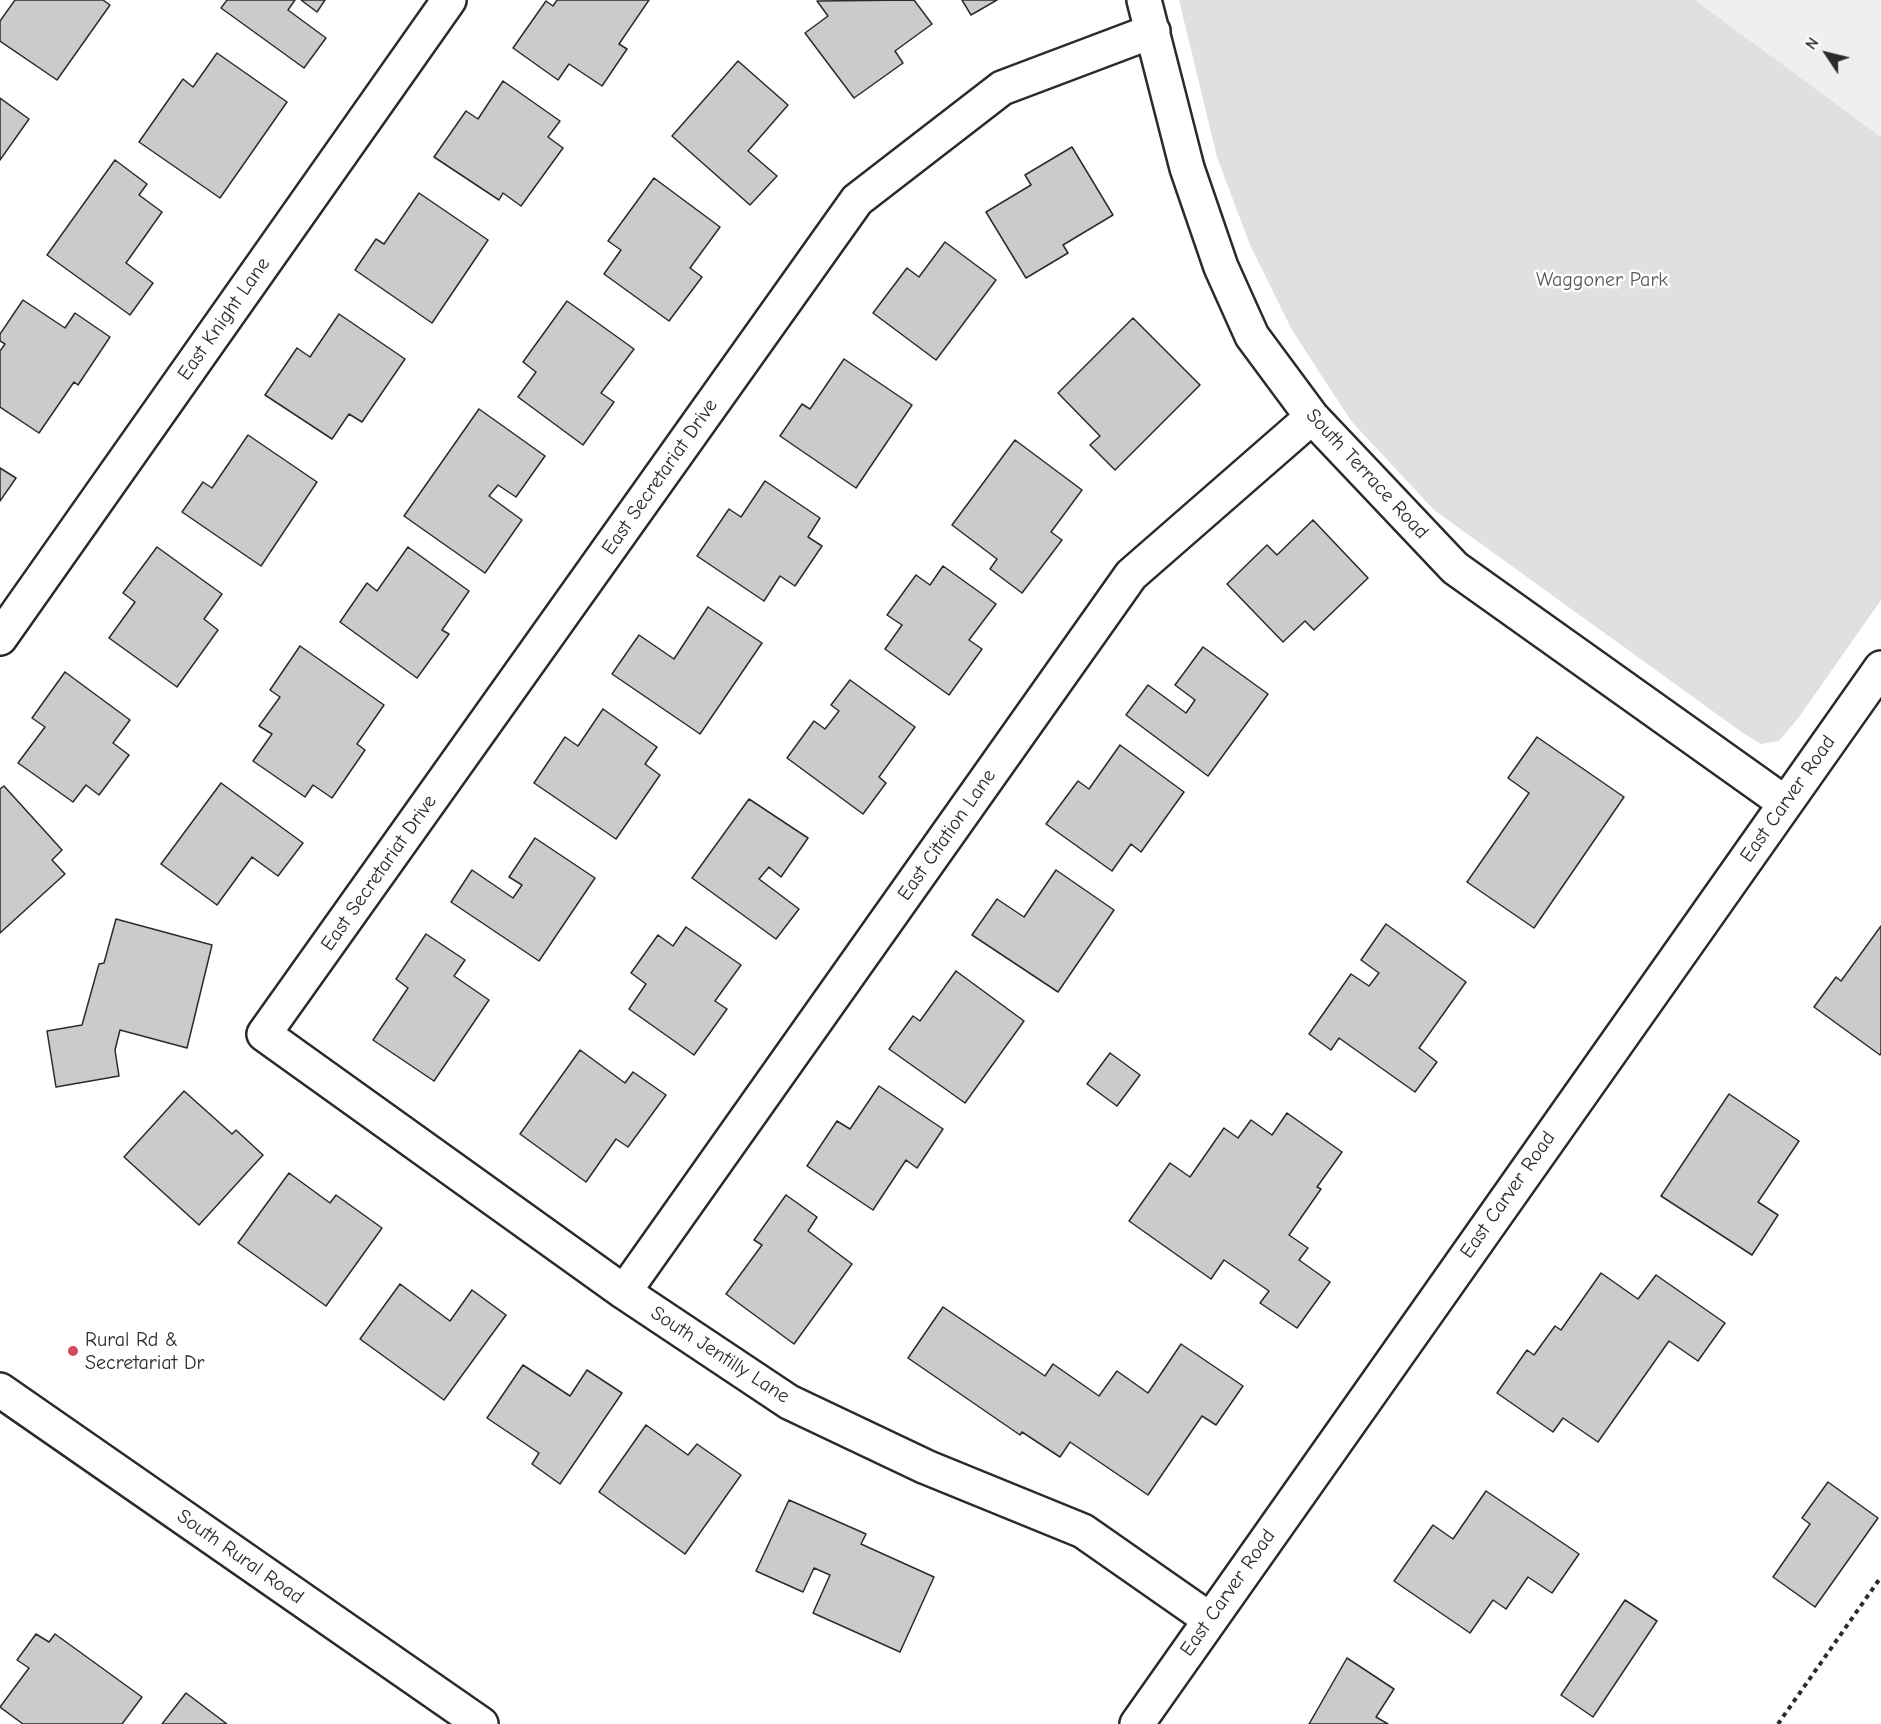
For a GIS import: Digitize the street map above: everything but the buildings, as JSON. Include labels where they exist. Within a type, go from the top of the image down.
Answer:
[{"type":"street","name":"East Knight Lane","points":[[0,638],[448,0]]},
{"type":"street","name":"South Terrace Road","points":[[1144,0],[1187,168],[1221,267],[1252,336],[1312,417],[1455,568],[1785,803]]},
{"type":"street","name":"East Secretariat Drive","points":[[264,1034],[857,200],[1002,88],[1153,31]]},
{"type":"street","name":"East Citation Lane","points":[[624,1292],[1131,575],[1312,417]]},
{"type":"street","name":"East Carver Road","points":[[1137,1724],[1881,668]]},
{"type":"street","name":"South Jentilly Lane","points":[[264,1034],[624,1292],[789,1402],[926,1467],[1083,1531],[1209,1619]]},
{"type":"street","name":"South Rural Road","points":[[0,1390],[481,1724]]},
{"type":"path","points":[[1778,1724],[1881,1577]]},
{"type":"shaded area","points":[[1695,0],[1881,0],[1881,137]]},
{"type":"green space","name":"Waggoner Park","points":[[1179,0],[1695,0],[1881,137],[1881,600],[1799,717],[1779,741],[1761,744],[1743,733],[1434,510],[1351,421],[1292,330],[1250,245],[1217,157]]},
{"type":"place","name":"Rural Rd & Secretariat Dr","points":[[73,1351]]}]
